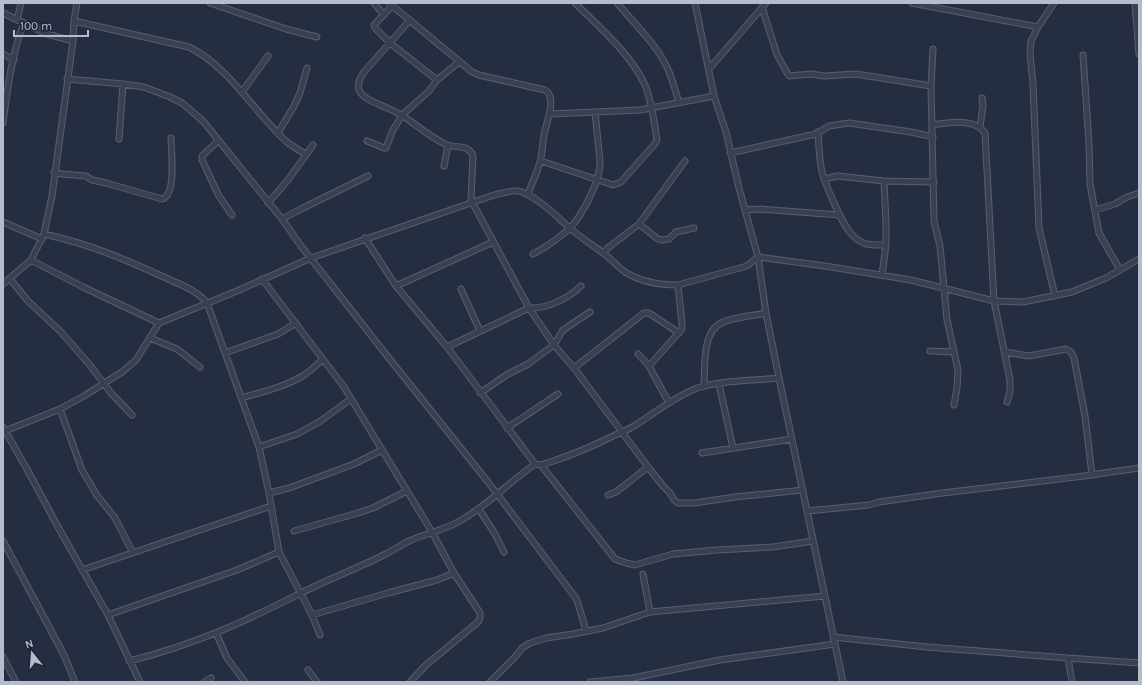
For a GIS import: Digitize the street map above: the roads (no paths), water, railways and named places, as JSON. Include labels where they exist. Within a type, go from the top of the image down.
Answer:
[{"type":"street","points":[[17,20],[21,3]]},
{"type":"street","points":[[3,284],[31,260],[43,236],[52,196],[77,3]]},
{"type":"street","points":[[210,3],[286,29],[317,37]]},
{"type":"street","points":[[374,3],[384,15]]},
{"type":"street","points":[[540,161],[613,185],[618,184],[657,140],[652,109],[645,85],[634,66],[575,3]]},
{"type":"street","points":[[617,3],[662,58],[668,68],[679,102]]},
{"type":"street","points":[[695,3],[714,96],[726,132],[730,153],[758,257],[766,313],[843,682]]},
{"type":"street","points":[[912,3],[1038,27]]},
{"type":"street","points":[[1054,3],[1038,27],[1031,41],[1030,54],[1033,84],[1039,228],[1055,296]]},
{"type":"street","points":[[1135,3],[1139,54]]},
{"type":"street","points":[[436,80],[390,43],[375,28],[374,25],[384,15],[390,4],[459,62],[479,76],[546,90],[548,92],[550,96],[550,114],[545,131],[540,161],[528,194]]},
{"type":"street","points":[[709,69],[764,5]]},
{"type":"street","points":[[764,5],[777,55],[789,76],[811,74],[824,76],[856,74],[931,86]]},
{"type":"street","points":[[3,13],[47,34],[73,41]]},
{"type":"street","points":[[410,20],[364,72],[360,79],[358,88],[364,96],[402,115],[436,140],[448,145],[467,148],[472,151],[472,202],[529,308],[554,345],[574,368],[648,467],[678,503],[694,503],[734,497],[803,490]]},
{"type":"street","points":[[74,21],[189,48],[202,54],[215,64],[242,92],[278,133],[290,144],[306,154]]},
{"type":"street","points":[[3,123],[14,60],[24,23]]},
{"type":"street","points":[[933,49],[931,86],[934,221],[940,246],[947,320],[958,370],[954,405]]},
{"type":"street","points":[[3,54],[14,60]]},
{"type":"street","points":[[1083,55],[1089,143],[1090,184],[1099,234],[1120,270]]},
{"type":"street","points":[[242,92],[268,56]]},
{"type":"street","points":[[367,141],[386,148],[392,132],[402,115],[429,91],[436,80],[459,62]]},
{"type":"street","points":[[278,133],[294,106],[308,68]]},
{"type":"street","points":[[67,79],[144,87],[182,103],[203,121],[282,219],[300,246],[438,419],[575,597],[586,631]]},
{"type":"street","points":[[119,139],[123,84]]},
{"type":"street","points":[[550,114],[652,109],[679,102],[714,96]]},
{"type":"street","points":[[980,127],[983,106],[982,98]]},
{"type":"street","points":[[533,254],[570,228],[597,180],[600,161],[595,112]]},
{"type":"street","points":[[932,124],[958,121],[980,127],[985,133],[994,301],[1005,352],[1010,392],[1007,402]]},
{"type":"street","points":[[730,153],[766,146],[818,132],[829,126],[849,123],[911,132],[933,137]]},
{"type":"street","points":[[818,132],[821,167],[824,180],[832,201],[851,234],[859,241],[869,245],[886,245]]},
{"type":"street","points":[[54,172],[86,176],[92,180],[162,199],[168,195],[173,172],[170,138]]},
{"type":"street","points":[[218,141],[202,156],[202,160],[219,196],[232,215]]},
{"type":"street","points":[[268,202],[288,180],[313,145]]},
{"type":"street","points":[[444,166],[448,145]]},
{"type":"street","points":[[604,253],[609,247],[639,224],[685,161]]},
{"type":"street","points":[[282,219],[301,208],[368,176]]},
{"type":"street","points":[[824,180],[838,176],[884,181],[934,182]]},
{"type":"street","points":[[882,275],[886,245],[884,181]]},
{"type":"street","points":[[140,682],[108,615],[4,429],[60,409],[104,384],[136,360],[159,323],[237,291],[311,258],[365,238],[390,232],[472,202],[491,196],[517,191],[528,194],[551,211],[626,272],[641,279],[666,285],[678,285],[747,266],[758,257],[911,280],[994,301],[1024,302],[1072,292],[1106,278],[1139,259]]},
{"type":"street","points":[[1095,210],[1115,204],[1127,197],[1139,193]]},
{"type":"street","points":[[745,210],[840,215]]},
{"type":"street","points":[[3,222],[43,236],[76,242],[125,259],[196,292],[207,303],[259,447],[269,493],[279,552],[312,615],[320,635]]},
{"type":"street","points":[[639,224],[658,239],[662,240],[669,239],[676,232],[694,228]]},
{"type":"street","points":[[365,238],[396,286],[447,347],[507,428],[615,559],[635,565],[673,554],[773,547],[814,541]]},
{"type":"street","points":[[396,286],[493,242]]},
{"type":"street","points":[[31,260],[83,287],[159,323]]},
{"type":"street","points":[[10,279],[28,301],[61,332],[132,415]]},
{"type":"street","points":[[262,279],[344,387],[432,532],[454,573],[480,613],[480,618],[426,665],[410,682]]},
{"type":"street","points":[[649,366],[682,329],[678,285]]},
{"type":"street","points":[[447,347],[529,308],[541,307],[561,300],[581,286]]},
{"type":"street","points":[[461,289],[480,331]]},
{"type":"street","points":[[480,393],[508,374],[528,364],[554,345],[563,330],[590,312]]},
{"type":"street","points":[[574,368],[644,314],[648,313],[652,315],[679,333]]},
{"type":"street","points":[[704,386],[707,342],[710,334],[716,326],[721,323],[766,313]]},
{"type":"street","points":[[225,353],[278,334],[296,324]]},
{"type":"street","points":[[150,338],[177,349],[200,367]]},
{"type":"street","points":[[1005,352],[1029,356],[1063,349],[1071,352],[1074,358],[1085,416],[1092,475]]},
{"type":"street","points":[[930,351],[954,352]]},
{"type":"street","points":[[638,354],[649,366],[669,403]]},
{"type":"street","points":[[242,398],[272,389],[305,375],[323,359]]},
{"type":"street","points":[[129,661],[187,645],[216,633],[386,554],[409,541],[432,532],[439,531],[458,522],[479,509],[516,478],[538,464],[564,458],[622,433],[669,403],[695,389],[719,384],[779,378]]},
{"type":"street","points":[[719,384],[733,448]]},
{"type":"street","points":[[507,428],[558,394]]},
{"type":"street","points":[[259,447],[297,434],[319,422],[351,399]]},
{"type":"street","points":[[60,409],[82,470],[92,487],[115,518],[133,553]]},
{"type":"street","points":[[702,453],[792,438]]},
{"type":"street","points":[[269,493],[289,488],[354,464],[382,450]]},
{"type":"street","points":[[608,495],[616,492],[648,467]]},
{"type":"street","points":[[807,511],[868,506],[879,502],[943,493],[1139,468]]},
{"type":"street","points":[[294,531],[368,510],[407,492]]},
{"type":"street","points":[[82,570],[271,506]]},
{"type":"street","points":[[479,509],[495,534],[504,552]]},
{"type":"street","points":[[3,541],[64,655],[76,682]]},
{"type":"street","points":[[108,615],[237,570],[279,552]]},
{"type":"street","points":[[312,615],[437,580],[454,573]]},
{"type":"street","points":[[642,574],[650,612]]},
{"type":"street","points":[[490,682],[522,648],[530,642],[610,626],[650,612],[825,596]]},
{"type":"street","points":[[216,633],[227,658],[245,682]]},
{"type":"street","points":[[833,637],[927,647],[1139,662]]},
{"type":"street","points":[[590,682],[633,678],[720,660],[835,644]]},
{"type":"street","points":[[3,657],[16,682]]},
{"type":"street","points":[[1068,658],[1072,682]]},
{"type":"street","points":[[308,670],[317,682]]},
{"type":"street","points":[[204,682],[211,678]]}]
